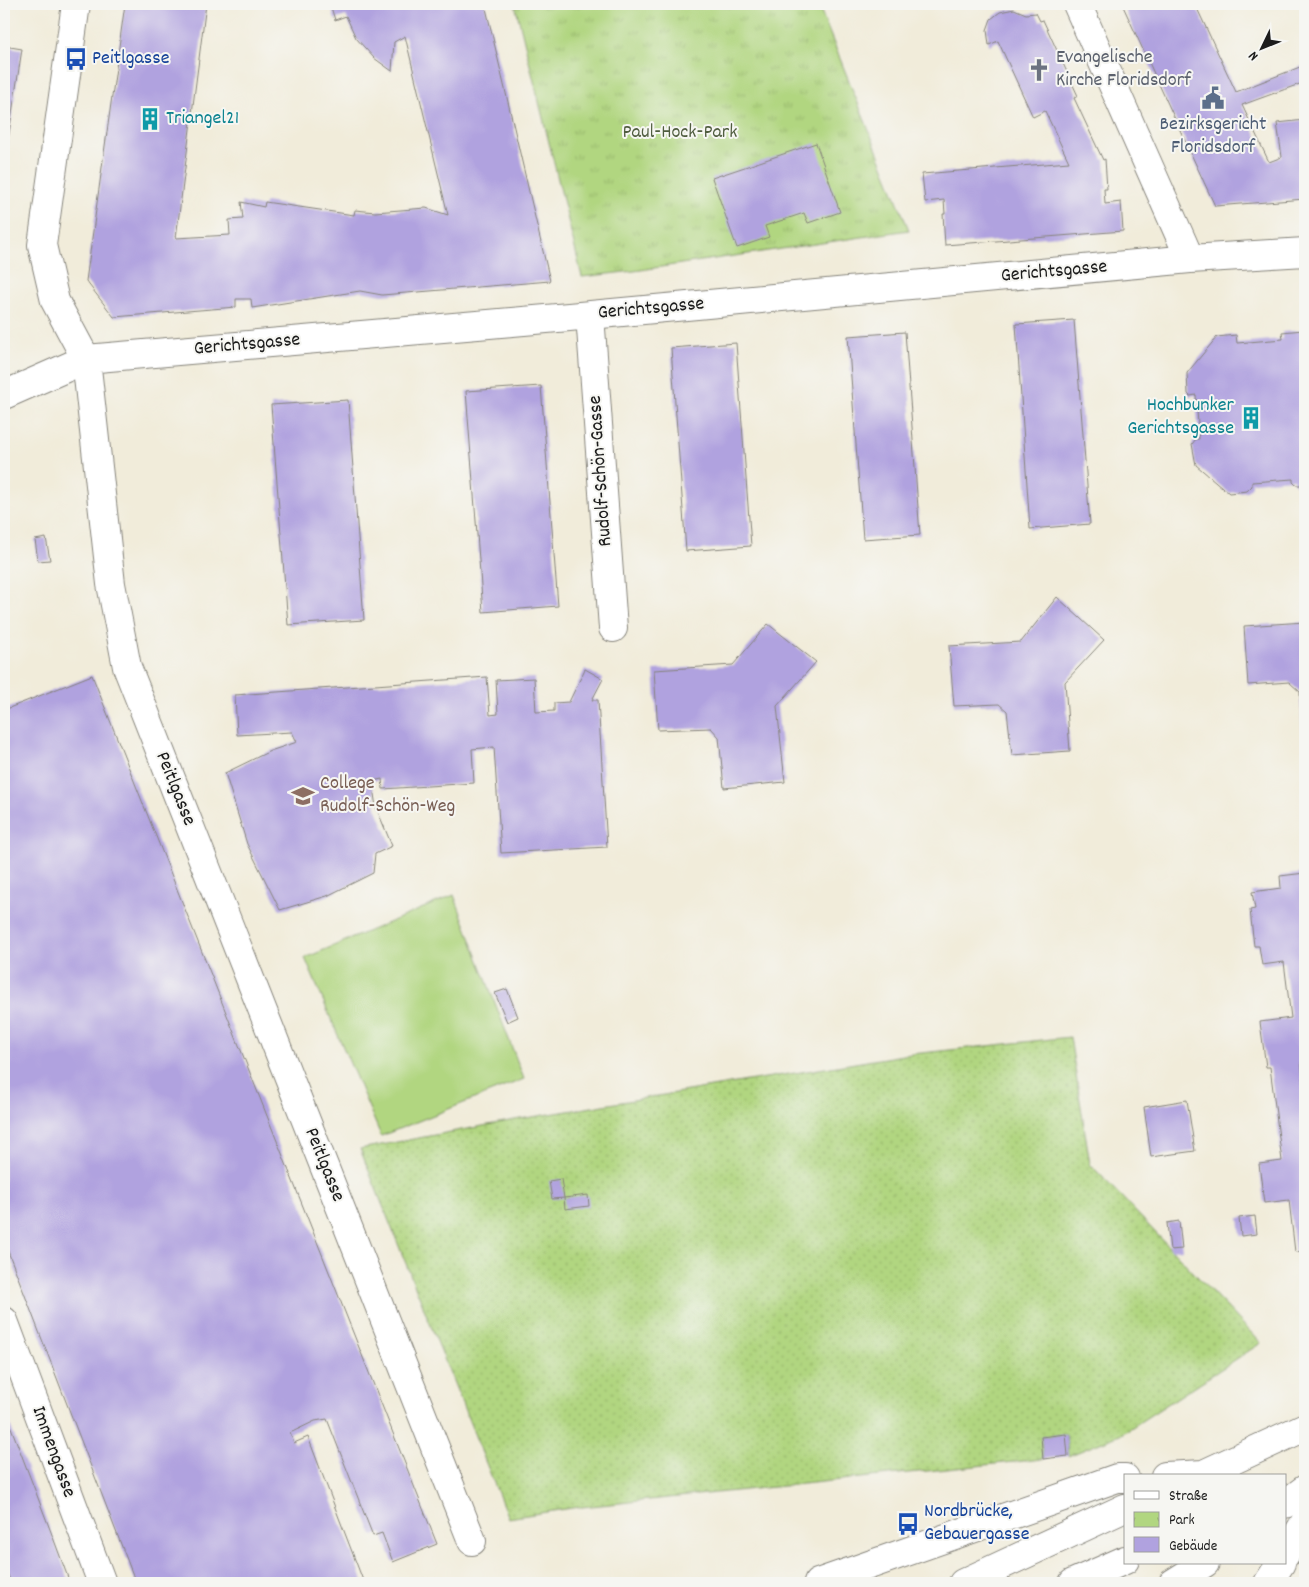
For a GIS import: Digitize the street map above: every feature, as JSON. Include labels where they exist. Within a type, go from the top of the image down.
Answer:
[{"type":"main road","name":"Peitlgasse","points":[[76,4],[42,245],[55,301],[86,359],[111,584],[127,667],[472,1541]]},
{"type":"main road","points":[[1077,4],[1190,259]]},
{"type":"main road","name":"Gerichtsgasse","points":[[4,396],[86,359],[590,315],[1190,259],[1305,252]]},
{"type":"main road","name":"Rudolf-Schön-Gasse","points":[[590,315],[613,628]]},
{"type":"main road","name":"Immengasse","points":[[4,1321],[102,1583]]},
{"type":"main road","points":[[1203,1474],[1305,1427]]},
{"type":"main road","points":[[818,1583],[1108,1482],[1124,1478]]},
{"type":"main road","points":[[1286,1487],[1305,1478]]},
{"type":"main road","points":[[1286,1503],[1305,1489]]},
{"type":"main road","points":[[963,1583],[1124,1508]]},
{"type":"main road","points":[[1286,1553],[1305,1522]]},
{"type":"main road","points":[[1073,1583],[1124,1560]]},
{"type":"main road","points":[[1173,1583],[1204,1564]]},
{"type":"main road","points":[[1268,1583],[1279,1564]]},
{"type":"green space","name":"Paul-Hock-Park","points":[[515,4],[818,4],[909,230],[582,277]]},
{"type":"green space","points":[[454,895],[524,1079],[381,1136],[305,958]]},
{"type":"green space","points":[[1070,1037],[1090,1164],[1261,1343],[1120,1435],[1068,1456],[1066,1434],[1041,1437],[1043,1459],[572,1508],[508,1518],[360,1149],[520,1119],[903,1055]]},
{"type":"building","points":[[125,4],[206,4],[176,238],[230,235],[229,220],[243,219],[241,202],[264,207],[265,202],[354,215],[355,210],[375,212],[426,208],[448,215],[405,36],[394,42],[392,71],[374,58],[356,38],[346,16],[335,20],[330,4],[485,4],[550,281],[382,295],[360,291],[252,308],[251,299],[236,299],[236,307],[114,317],[86,281]]},
{"type":"building","name":"Bezirksgericht Floridsdorf","points":[[1122,4],[1195,4],[1236,92],[1305,65],[1305,82],[1242,105],[1269,162],[1282,157],[1277,123],[1305,120],[1305,199],[1215,206]]},
{"type":"building","points":[[1014,9],[1026,14],[1036,13],[1040,21],[1043,20],[1078,96],[1074,98],[1103,160],[1105,159],[1107,189],[1104,189],[1105,204],[1121,202],[1123,231],[945,245],[944,200],[925,202],[922,174],[1069,162],[1045,111],[1033,117],[998,41],[989,45],[987,30],[991,19],[1000,12]]},
{"type":"building","points":[[4,46],[22,49],[5,159],[4,159]]},
{"type":"building","points":[[816,143],[840,212],[808,223],[804,213],[765,226],[769,237],[737,248],[712,178]]},
{"type":"building","points":[[1074,320],[1090,524],[1030,529],[1016,324]]},
{"type":"building","name":"Hochbunker Gerichtsgasse","points":[[1303,330],[1305,332],[1305,485],[1296,485],[1293,479],[1252,482],[1252,486],[1247,491],[1229,493],[1196,465],[1192,444],[1196,439],[1199,439],[1196,395],[1190,396],[1188,394],[1187,373],[1217,337],[1236,335],[1237,343],[1283,339],[1282,332]]},
{"type":"building","points":[[905,332],[920,535],[863,539],[848,336]]},
{"type":"building","points":[[736,343],[751,546],[686,551],[671,348]]},
{"type":"building","points":[[541,386],[558,606],[483,612],[466,391]]},
{"type":"building","points":[[348,400],[364,620],[288,625],[271,405]]},
{"type":"building","points":[[46,538],[50,560],[38,561],[35,540]]},
{"type":"building","points":[[1057,597],[1104,640],[1065,682],[1070,751],[1012,755],[1007,711],[999,704],[954,706],[949,646],[1021,642]]},
{"type":"building","points":[[1305,622],[1305,733],[1302,733],[1300,692],[1289,682],[1248,685],[1244,626]]},
{"type":"building","points":[[768,624],[816,662],[777,706],[785,782],[724,788],[719,737],[711,728],[658,730],[654,670],[733,665]]},
{"type":"building","name":"College Rudolf-Schön-Weg","points":[[585,669],[603,679],[592,700],[598,700],[607,847],[501,853],[494,747],[472,749],[474,783],[383,789],[382,779],[372,781],[376,807],[392,846],[375,854],[373,873],[327,896],[280,910],[247,844],[225,773],[270,751],[297,742],[292,732],[237,735],[235,695],[487,677],[490,715],[498,714],[496,680],[534,678],[536,712],[554,711],[554,703],[569,702]]},
{"type":"building","points":[[92,675],[437,1544],[393,1562],[382,1533],[373,1536],[327,1419],[315,1421],[290,1433],[294,1443],[308,1437],[364,1583],[136,1583],[4,1241],[4,710]]},
{"type":"building","points":[[1305,873],[1305,1061],[1301,1062],[1305,1094],[1305,1251],[1295,1252],[1289,1200],[1264,1203],[1259,1164],[1282,1161],[1270,1067],[1266,1067],[1260,1022],[1291,1018],[1284,962],[1262,965],[1259,946],[1254,946],[1250,910],[1255,909],[1252,892],[1281,888],[1280,876]]},
{"type":"building","points":[[507,989],[518,1017],[507,1022],[495,993]]},
{"type":"building","points":[[1187,1100],[1195,1151],[1151,1157],[1144,1107]]},
{"type":"building","points":[[561,1179],[564,1198],[552,1199],[549,1181]]},
{"type":"building","points":[[588,1195],[589,1206],[565,1209],[564,1198]]},
{"type":"building","points":[[1255,1216],[1257,1234],[1241,1236],[1239,1218]]},
{"type":"building","points":[[1179,1221],[1182,1249],[1170,1250],[1167,1223]]},
{"type":"building","points":[[4,1409],[70,1583],[11,1583],[4,1565]]},
{"type":"building","points":[[1066,1434],[1068,1456],[1043,1459],[1041,1437]]},
{"type":"tram line","points":[[1299,1583],[1305,1572]]},
{"type":"place","name":"Peitlgasse","points":[[76,59]]},
{"type":"place","name":"Evangelische Kirche Floridsdorf","points":[[1039,70]]},
{"type":"place","name":"Bezirksgericht Floridsdorf","points":[[1213,98]]},
{"type":"place","name":"Triangel21","points":[[150,119]]},
{"type":"place","name":"Hochbunker Gerichtsgasse","points":[[1251,418]]},
{"type":"place","name":"College Rudolf-Schön-Weg","points":[[303,796]]},
{"type":"place","name":"Nordbrücke, Gebauergasse","points":[[908,1524]]}]
